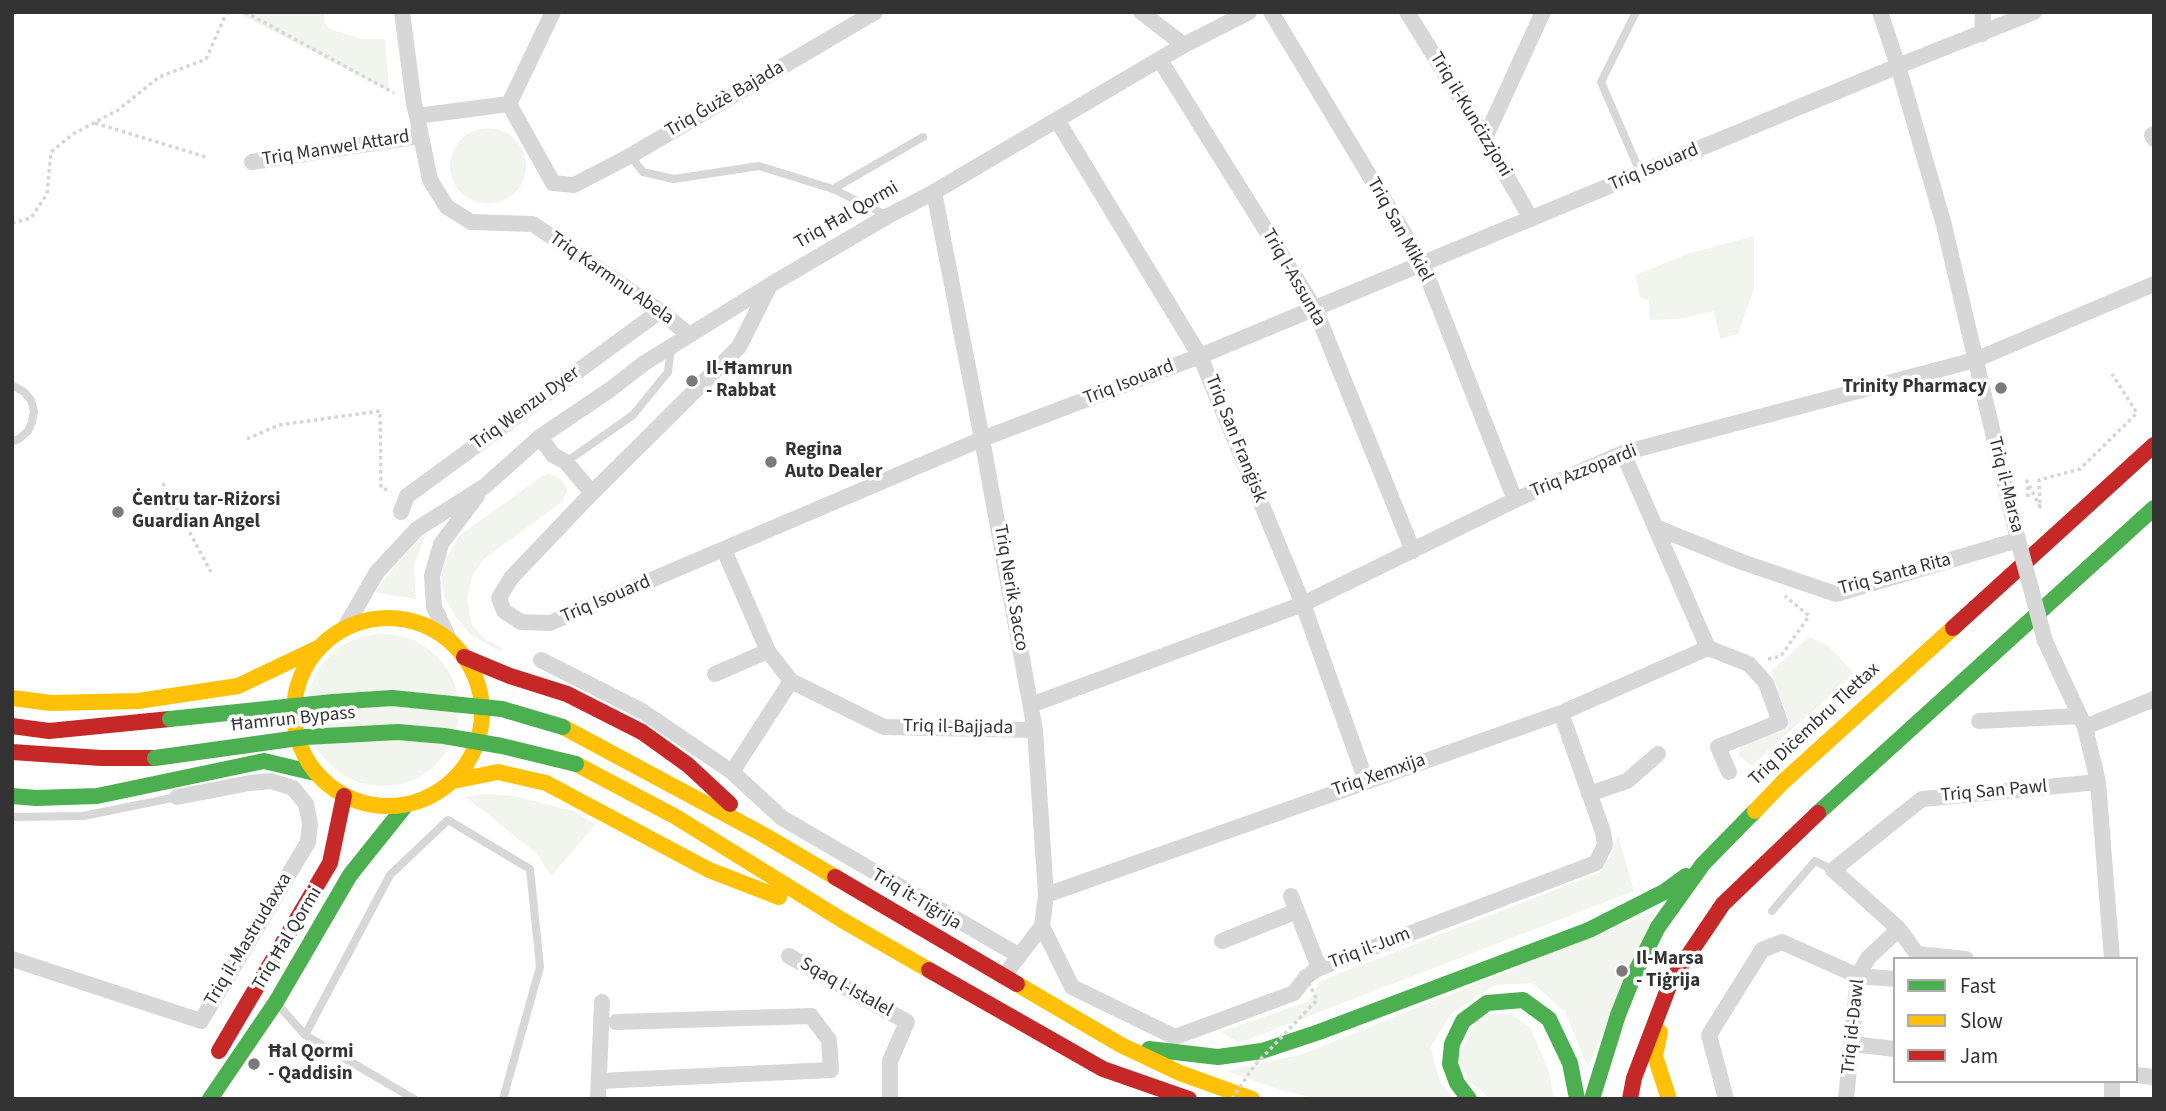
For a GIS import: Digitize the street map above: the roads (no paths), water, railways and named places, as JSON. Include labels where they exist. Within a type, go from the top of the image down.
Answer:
[{"type":"highway","name":"Triq Diċembru Tlettax","points":[[1592,1099],[1618,1015],[1634,975],[1658,927],[1703,864],[1794,771],[2154,445]]},
{"type":"highway","points":[[1630,1099],[1634,1078],[1671,981],[1723,904],[1790,838],[2154,508]]},
{"type":"highway","points":[[392,618],[416,623],[434,630],[450,641],[464,657],[476,679],[482,715],[480,734],[474,751],[453,781],[431,796],[406,805],[375,806],[344,796],[328,786],[315,773],[301,750],[294,725],[294,699],[302,673],[320,646],[344,629],[369,620],[392,618]]},
{"type":"highway","name":"Ħamrun Bypass","points":[[12,698],[51,703],[138,701],[238,686],[320,646]]},
{"type":"highway","points":[[464,657],[510,676],[567,694],[642,732],[688,765],[764,835]]},
{"type":"highway","name":"Ħamrun Bypass","points":[[12,726],[49,731],[392,698],[502,709],[563,727]]},
{"type":"highway","name":"Triq it-Tiġrija","points":[[563,727],[764,835],[1121,1045],[1180,1073],[1252,1099]]},
{"type":"highway","name":"Ħamrun Bypass","points":[[12,752],[101,758],[155,758],[306,737],[398,732],[444,736],[502,747],[576,764],[676,817],[842,920]]},
{"type":"highway","name":"Ħamrun Bypass","points":[[12,796],[97,796],[264,761],[315,773]]},
{"type":"highway","points":[[453,781],[498,772],[546,783],[709,870],[842,920],[1160,1099]]},
{"type":"highway","name":"Triq Ħal Qormi","points":[[212,1063],[330,863],[344,796]]},
{"type":"highway","name":"Triq Ħal Qormi","points":[[210,1099],[276,1002],[351,875],[406,805]]},
{"type":"highway","points":[[1121,1045],[1217,1057],[1262,1051],[1589,930],[1664,892],[1703,864]]},
{"type":"highway","points":[[1669,1099],[1655,1056],[1671,981]]},
{"type":"highway","points":[[1469,1099],[1457,1083],[1450,1064],[1452,1044],[1463,1021],[1487,1003],[1523,1000],[1549,1020],[1570,1063],[1577,1099]]},
{"type":"highway","points":[[1103,1069],[1189,1099]]},
{"type":"street","points":[[402,12],[420,136]]},
{"type":"street","points":[[416,110],[509,104],[553,12]]},
{"type":"street","name":"Triq Ġużè Bajada","points":[[509,104],[553,183],[574,185],[630,156],[875,12]]},
{"type":"street","points":[[1141,12],[1184,45]]},
{"type":"street","name":"Triq Ħal Qormi","points":[[344,629],[377,572],[417,529],[485,486],[540,437],[671,346],[888,216],[1184,45],[1249,12]]},
{"type":"street","name":"Triq San Mikiel","points":[[1271,12],[1422,263],[1515,500]]},
{"type":"street","name":"Triq il-Kunċizzjoni","points":[[1407,12],[1485,138],[1531,219]]},
{"type":"street","points":[[1485,138],[1543,12]]},
{"type":"street","name":"Triq il-Marsa","points":[[1880,12],[1944,225],[2012,516],[2045,641],[2083,721],[2098,782],[2112,957]]},
{"type":"street","points":[[1982,34],[1983,12]]},
{"type":"street","name":"Triq Isouard","points":[[770,285],[739,347],[511,578],[499,598],[504,611],[521,622],[550,624],[982,439],[1200,356],[2034,12]]},
{"type":"street","name":"Triq l-Assunta","points":[[1160,60],[1315,309],[1413,551]]},
{"type":"street","name":"Triq San Franġisk","points":[[1057,120],[1200,356],[1303,604],[1366,781]]},
{"type":"street","name":"Triq Manwel Attard","points":[[252,162],[420,136]]},
{"type":"street","name":"Triq Karmnu Abela","points":[[420,136],[430,180],[447,207],[471,222],[533,224],[660,311],[689,335]]},
{"type":"street","name":"Triq Nerik Sacco","points":[[934,191],[1035,730],[1046,895],[1042,926]]},
{"type":"street","name":"Triq Azzopardi","points":[[1031,705],[1303,604],[1515,500],[1623,453],[1975,360],[2154,284]]},
{"type":"street","name":"Triq Wenzu Dyer","points":[[401,512],[407,496],[660,311]]},
{"type":"street","points":[[540,437],[553,455],[566,461],[592,493]]},
{"type":"street","points":[[1623,453],[1708,648],[1749,664],[1766,683],[1780,722],[1718,747],[1730,772]]},
{"type":"street","name":"Triq Ħal Qormi","points":[[450,641],[434,607],[432,576],[441,544],[485,486]]},
{"type":"street","name":"Triq Santa Rita","points":[[1655,527],[1742,562],[1836,594],[2018,540]]},
{"type":"street","points":[[724,550],[768,651],[790,681],[732,772]]},
{"type":"street","name":"Triq Xemxija","points":[[1046,895],[1561,713],[1708,648]]},
{"type":"street","points":[[715,674],[768,651]]},
{"type":"street","points":[[541,660],[642,711],[732,772],[782,818],[1018,956]]},
{"type":"street","name":"Triq il-Bajjada","points":[[790,681],[884,727],[1035,730]]},
{"type":"street","points":[[1979,721],[2083,721],[2154,699]]},
{"type":"street","name":"Triq il-Jum","points":[[1042,926],[1072,987],[1175,1038],[1294,993],[1312,973],[1596,863],[1605,845],[1606,830],[1561,713]]},
{"type":"street","points":[[1590,793],[1627,782],[1658,754]]},
{"type":"street","name":"Triq il-Mastrudaxxa","points":[[12,960],[201,1021],[308,842],[310,824],[306,804],[293,788],[271,781],[177,797]]},
{"type":"street","name":"Triq San Pawl","points":[[1833,870],[1922,799],[2098,782]]},
{"type":"street","points":[[1833,870],[1899,929],[1917,954],[1946,957]]},
{"type":"street","points":[[1222,941],[1294,903],[1312,973]]},
{"type":"street","points":[[1003,976],[1042,926]]},
{"type":"street","name":"Triq id-Dawl","points":[[1846,1099],[1858,976],[1868,958],[1899,929]]},
{"type":"street","points":[[1726,1099],[1709,1035],[1762,950],[1782,942],[1858,976],[1893,979]]},
{"type":"street","name":"Sqaq l-Istalel","points":[[789,956],[906,1022],[890,1061],[890,1099]]},
{"type":"street","points":[[598,1099],[602,1002]]},
{"type":"street","points":[[599,1081],[831,1070],[829,1040],[811,1016],[616,1022]]},
{"type":"street","points":[[1852,1044],[1893,1049]]},
{"type":"lane","points":[[1636,12],[1601,82],[1641,174]]},
{"type":"lane","points":[[833,189],[923,137]]},
{"type":"lane","points":[[630,156],[643,172],[674,179],[759,166],[833,189],[888,216]]},
{"type":"lane","points":[[566,461],[633,415],[668,372],[671,346]]},
{"type":"lane","points":[[12,385],[24,392],[34,411],[28,431],[12,442]]},
{"type":"lane","points":[[12,817],[83,817],[177,797]]},
{"type":"lane","points":[[305,1035],[390,875],[448,820],[530,869],[540,967],[503,1099]]},
{"type":"lane","points":[[1772,911],[1815,861],[1833,870]]},
{"type":"lane","points":[[276,1002],[305,1035],[414,1099]]},
{"type":"place","name":"Il-Ħamrun - Rabbat","points":[[692,381]]},
{"type":"place","name":"Trinity Pharmacy","points":[[2001,388]]},
{"type":"place","name":"Regina Auto Dealer","points":[[771,462]]},
{"type":"place","name":"Ċentru tar-Riżorsi Guardian Angel","points":[[118,512]]},
{"type":"place","name":"Il-Marsa - Tiġrija","points":[[1622,971]]},
{"type":"place","name":"Ħal Qormi - Qaddisin","points":[[254,1064]]}]
